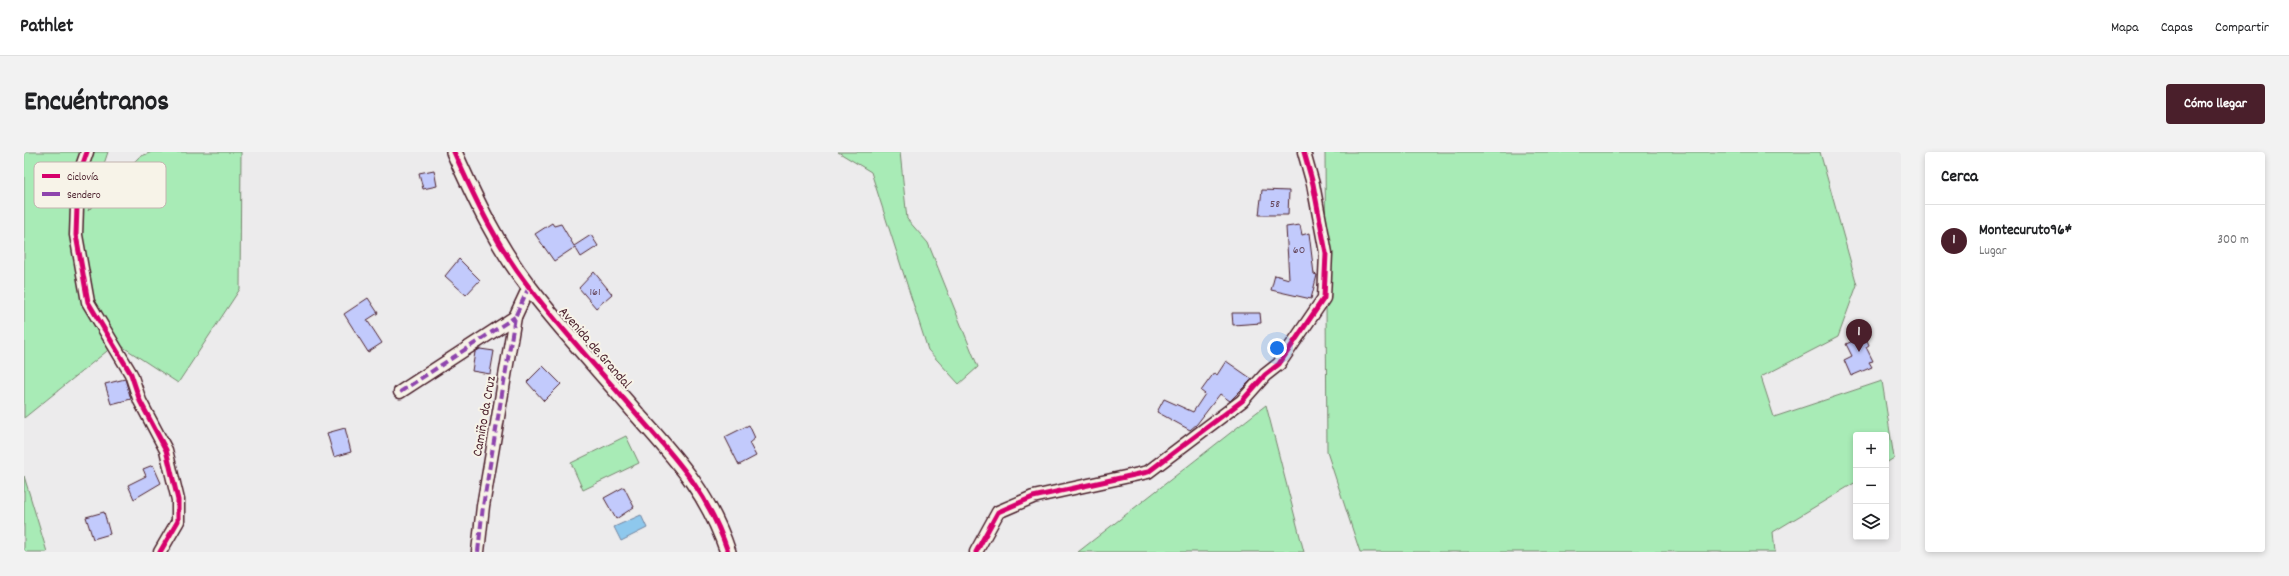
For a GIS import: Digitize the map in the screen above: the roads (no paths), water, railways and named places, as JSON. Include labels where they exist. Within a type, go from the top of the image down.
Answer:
[{"type":"street","points":[[84,162],[87,152]]},
{"type":"street","name":"Avenida de Grandal","points":[[454,152],[479,209],[529,287],[693,479],[718,522],[728,552]]},
{"type":"street","points":[[976,552],[998,512],[1033,497],[1148,472],[1242,401],[1264,375],[1279,364],[1324,298],[1326,253],[1313,184],[1304,152]]},
{"type":"street","points":[[77,208],[76,235],[88,302],[131,374],[140,400],[166,450],[178,500],[178,521],[160,552]]},
{"type":"street","name":"Camiño da Cruz","points":[[478,552],[483,506],[515,317],[529,287]]},
{"type":"street","points":[[400,392],[515,317]]},
{"type":"water","points":[[641,515],[647,528],[621,541],[614,527]]},
{"type":"place","name":"Montecuruto96*","points":[[1859,352]]}]
